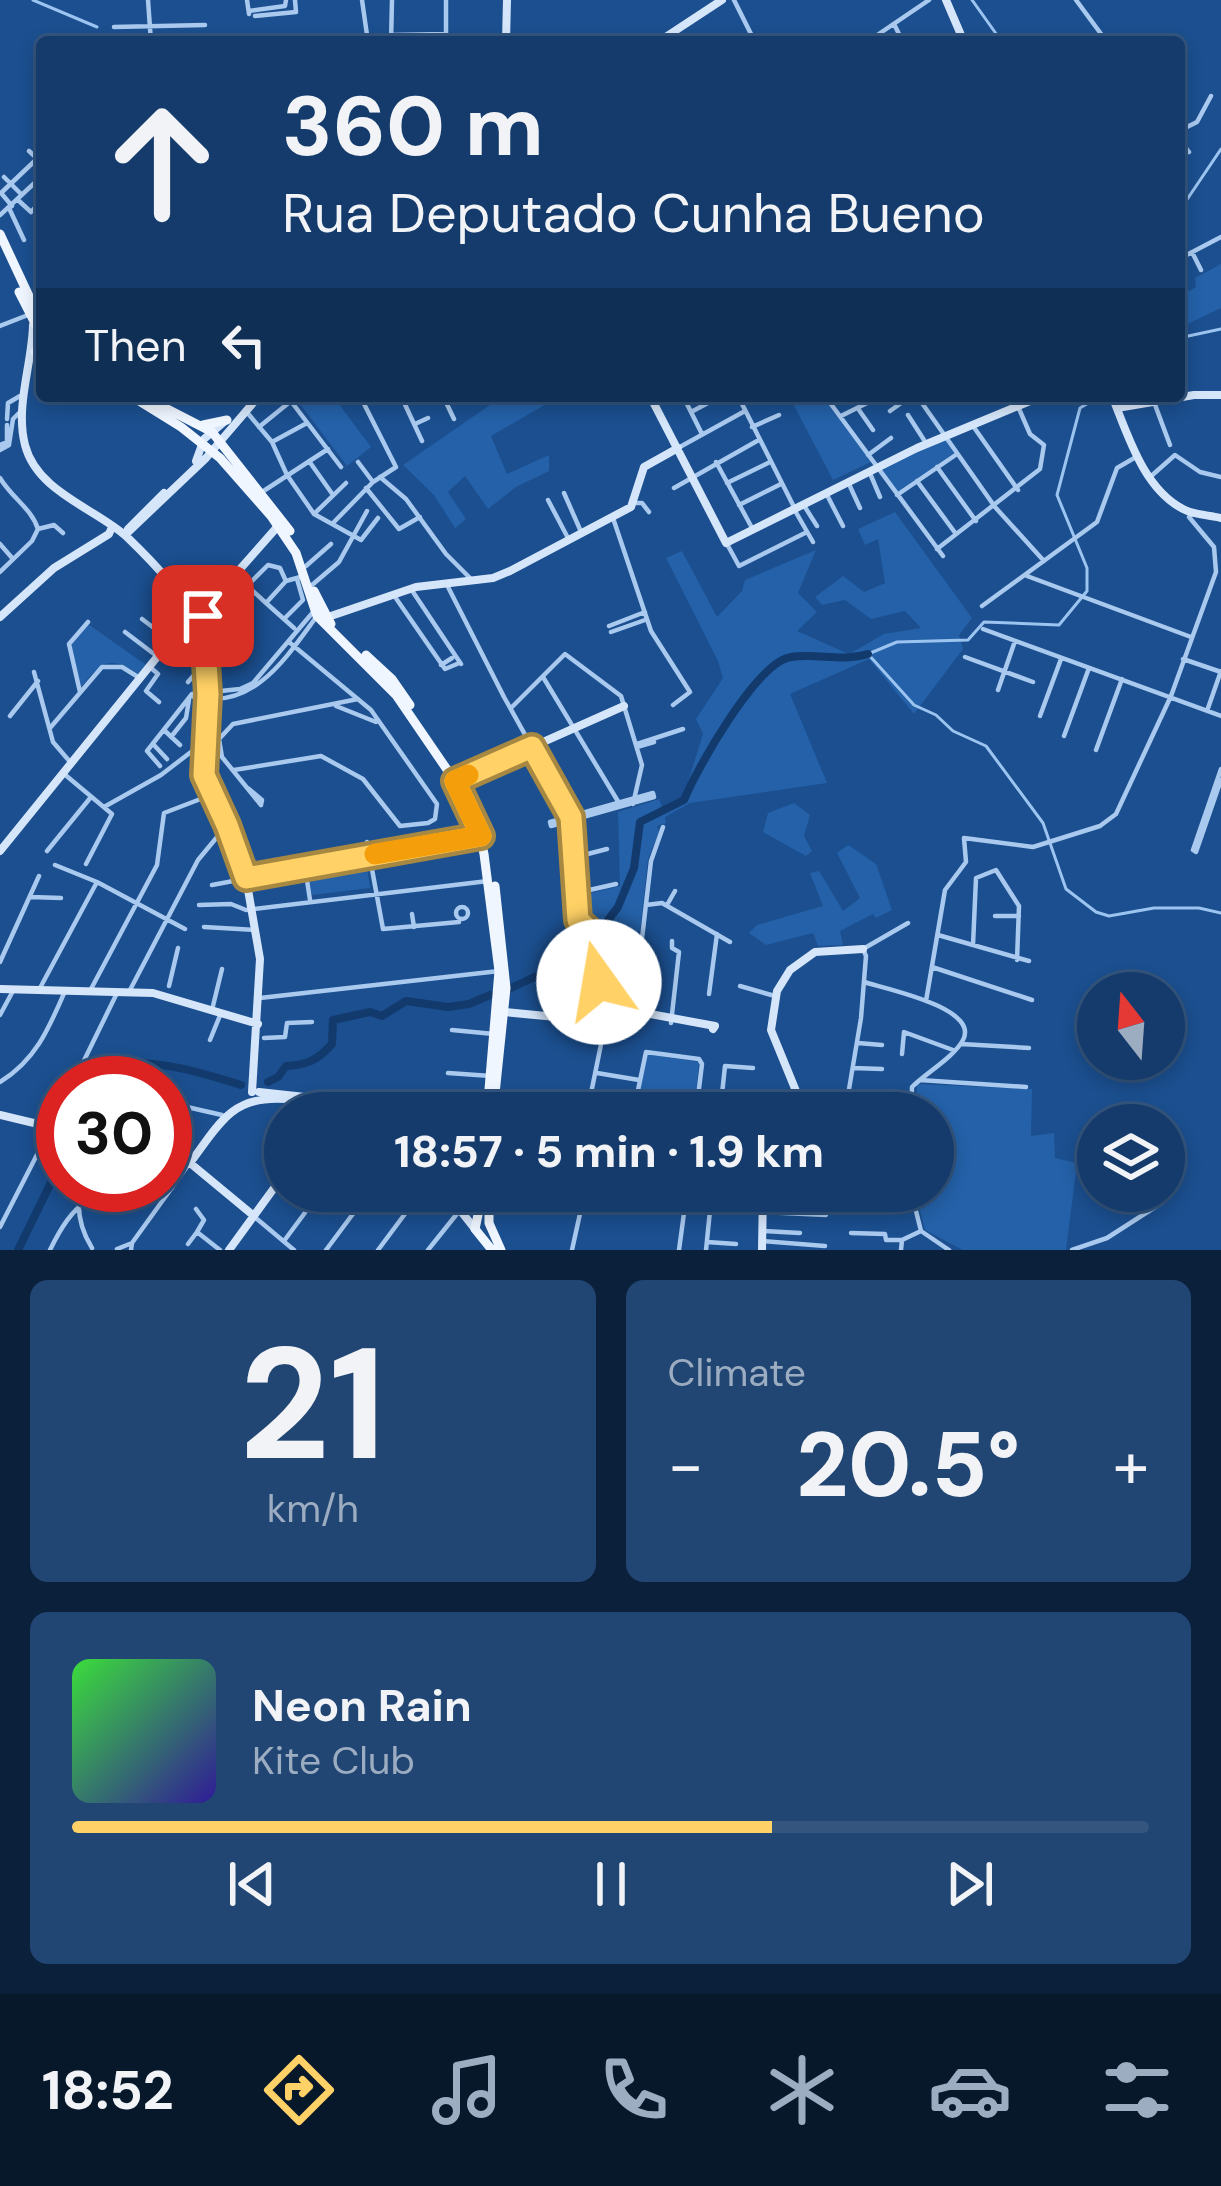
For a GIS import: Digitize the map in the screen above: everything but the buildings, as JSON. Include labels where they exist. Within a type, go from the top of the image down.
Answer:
[{"type":"main road","points":[[0,233],[36,320]]},
{"type":"main road","points":[[0,248],[12,260]]},
{"type":"main road","points":[[0,248],[34,322]]},
{"type":"main road","points":[[11,273],[26,293],[34,322]]},
{"type":"main road","points":[[141,402],[206,448],[278,519]]},
{"type":"main road","points":[[154,402],[216,437],[261,493],[278,519],[319,615],[402,698],[482,822],[506,963],[493,1092]]},
{"type":"main road","points":[[198,424],[226,420]]},
{"type":"main road","points":[[301,574],[312,585],[319,615]]},
{"type":"main road","points":[[402,698],[458,780],[481,836],[501,1016],[494,1034],[492,1092]]},
{"type":"main road","points":[[475,1229],[483,1232],[484,1212]]},
{"type":"main road","points":[[483,1220],[491,1249]]},
{"type":"main road","points":[[475,1229],[491,1249]]},
{"type":"street","points":[[148,0],[151,36]]},
{"type":"street","points":[[248,0],[251,14]]},
{"type":"street","points":[[251,14],[285,6],[286,0]]},
{"type":"street","points":[[251,14],[296,12],[295,0]]},
{"type":"street","points":[[362,0],[367,36]]},
{"type":"street","points":[[391,36],[392,0]]},
{"type":"street","points":[[446,0],[446,36]]},
{"type":"street","points":[[506,36],[507,0]]},
{"type":"street","points":[[667,36],[722,0]]},
{"type":"street","points":[[734,0],[752,36]]},
{"type":"street","points":[[876,36],[929,0]]},
{"type":"street","points":[[946,0],[961,36]]},
{"type":"street","points":[[1076,0],[1103,36]]},
{"type":"street","points":[[894,24],[900,36]]},
{"type":"street","points":[[114,28],[205,25]]},
{"type":"street","points":[[1185,131],[1197,122],[1211,96]]},
{"type":"street","points":[[1185,145],[1189,152]]},
{"type":"street","points":[[29,151],[36,156]]},
{"type":"street","points":[[36,162],[1,194],[32,212],[36,207]]},
{"type":"street","points":[[4,177],[12,183],[24,239]]},
{"type":"street","points":[[0,214],[36,182]]},
{"type":"street","points":[[1185,256],[1221,237]]},
{"type":"street","points":[[1192,252],[1201,270]]},
{"type":"street","points":[[0,326],[34,322],[22,408],[24,441],[36,467],[149,562],[193,619],[206,671],[204,775],[246,878],[260,959],[255,1094]]},
{"type":"street","points":[[27,376],[36,355]]},
{"type":"street","points":[[0,447],[7,442],[9,401],[24,394]]},
{"type":"street","points":[[1185,399],[1221,395]]},
{"type":"street","points":[[149,562],[139,536],[144,520],[253,402]]},
{"type":"street","points":[[259,427],[286,402]]},
{"type":"street","points":[[291,402],[341,467]]},
{"type":"street","points":[[333,523],[376,479],[396,467],[364,402]]},
{"type":"street","points":[[404,402],[422,441]]},
{"type":"street","points":[[447,402],[454,418]]},
{"type":"street","points":[[654,402],[738,566],[807,532]]},
{"type":"street","points":[[686,402],[702,434]]},
{"type":"street","points":[[691,412],[710,402]]},
{"type":"street","points":[[741,402],[782,484],[817,526]]},
{"type":"street","points":[[831,402],[868,454],[880,497]]},
{"type":"street","points":[[841,416],[870,402]]},
{"type":"street","points":[[890,412],[905,402]]},
{"type":"street","points":[[919,402],[995,507],[1044,561]]},
{"type":"street","points":[[874,468],[924,440],[1019,402]]},
{"type":"street","points":[[725,542],[944,434],[1022,402]]},
{"type":"street","points":[[926,1001],[945,890],[966,862],[962,844],[968,836],[1033,847],[1070,838],[1116,814],[1172,697],[1216,572],[1214,547],[1188,513],[1149,478],[1114,402]]},
{"type":"street","points":[[1117,408],[1154,402],[1170,445]]},
{"type":"street","points":[[938,549],[1040,470],[1045,449],[1030,434],[1016,404]]},
{"type":"street","points":[[7,419],[22,408]]},
{"type":"street","points":[[0,447],[10,445],[14,418],[22,408]]},
{"type":"street","points":[[858,408],[873,430]]},
{"type":"street","points":[[216,437],[226,420],[243,411]]},
{"type":"street","points":[[243,411],[272,442],[287,475],[314,514],[358,538]]},
{"type":"street","points":[[160,766],[148,752],[190,697],[253,683],[319,615],[411,589],[493,578],[636,503],[644,467],[745,411]]},
{"type":"street","points":[[752,427],[779,415]]},
{"type":"street","points":[[908,415],[924,440]]},
{"type":"street","points":[[415,424],[428,418]]},
{"type":"street","points":[[272,442],[307,423]]},
{"type":"street","points":[[972,424],[1018,490]]},
{"type":"street","points":[[868,454],[891,438]]},
{"type":"street","points":[[674,488],[759,440]]},
{"type":"street","points":[[0,617],[54,568],[113,531],[206,448]]},
{"type":"street","points":[[261,493],[328,449]]},
{"type":"street","points":[[897,495],[958,453]]},
{"type":"street","points":[[1149,478],[1175,455],[1200,472],[1221,477]]},
{"type":"street","points":[[982,606],[1097,522],[1117,468],[1137,457]]},
{"type":"street","points":[[309,461],[334,495]]},
{"type":"street","points":[[358,462],[419,517],[472,580]]},
{"type":"street","points":[[716,462],[751,526]]},
{"type":"street","points":[[727,483],[770,462]]},
{"type":"street","points":[[937,467],[976,520]]},
{"type":"street","points":[[874,468],[943,556]]},
{"type":"street","points":[[0,478],[31,514],[38,530]]},
{"type":"street","points":[[851,479],[860,508]]},
{"type":"street","points":[[917,481],[956,535]]},
{"type":"street","points":[[314,514],[346,484]]},
{"type":"street","points":[[740,505],[782,484]]},
{"type":"street","points":[[366,488],[400,529],[419,517]]},
{"type":"street","points":[[564,493],[582,534]]},
{"type":"street","points":[[820,494],[843,526]]},
{"type":"street","points":[[548,500],[569,540]]},
{"type":"street","points":[[636,503],[650,512]]},
{"type":"street","points":[[797,506],[813,542]]},
{"type":"street","points":[[358,538],[368,511]]},
{"type":"street","points":[[1188,513],[1221,518]]},
{"type":"street","points":[[312,585],[340,562],[378,518]]},
{"type":"street","points":[[613,518],[660,649],[690,692],[674,705]]},
{"type":"street","points":[[0,851],[149,666],[278,519]]},
{"type":"street","points":[[725,542],[771,519]]},
{"type":"street","points":[[113,531],[144,520]]},
{"type":"street","points":[[0,572],[38,530],[54,525],[63,533]]},
{"type":"street","points":[[113,531],[149,562]]},
{"type":"street","points":[[0,544],[13,559]]},
{"type":"street","points":[[266,603],[331,544]]},
{"type":"street","points":[[286,581],[279,567],[268,565],[244,583],[294,628]]},
{"type":"street","points":[[284,619],[302,601],[301,574]]},
{"type":"street","points":[[1024,574],[1191,637]]},
{"type":"street","points":[[446,584],[571,820],[579,922],[603,943],[591,1092]]},
{"type":"street","points":[[393,595],[446,670],[456,662],[411,589]]},
{"type":"street","points":[[159,605],[193,619]]},
{"type":"street","points":[[610,628],[646,616]]},
{"type":"street","points":[[142,619],[171,641]]},
{"type":"street","points":[[80,692],[69,643],[88,622]]},
{"type":"street","points":[[983,629],[1221,716]]},
{"type":"street","points":[[125,632],[158,657]]},
{"type":"street","points":[[998,690],[1015,641]]},
{"type":"street","points":[[234,770],[321,756],[363,779],[400,826],[430,823],[437,814],[437,804],[381,724],[291,644]]},
{"type":"street","points":[[510,709],[565,654],[621,696],[642,766],[634,801]]},
{"type":"street","points":[[197,657],[206,671]]},
{"type":"street","points":[[965,657],[1034,682]]},
{"type":"street","points":[[1040,716],[1062,657]]},
{"type":"street","points":[[1184,659],[1221,672],[1207,711]]},
{"type":"street","points":[[50,728],[98,670],[108,665],[122,667],[139,678]]},
{"type":"street","points":[[149,666],[158,674],[146,691],[159,702]]},
{"type":"street","points":[[1064,736],[1090,668]]},
{"type":"street","points":[[188,682],[206,671]]},
{"type":"street","points":[[34,672],[53,742],[71,763]]},
{"type":"street","points":[[543,677],[620,803]]},
{"type":"street","points":[[1096,750],[1122,679]]},
{"type":"street","points":[[10,716],[38,681]]},
{"type":"street","points":[[172,737],[187,718],[190,697]]},
{"type":"street","points":[[249,789],[218,748],[219,739],[233,724],[358,699]]},
{"type":"street","points":[[331,704],[381,724]]},
{"type":"street","points":[[458,780],[624,706]]},
{"type":"street","points":[[637,746],[683,729]]},
{"type":"street","points":[[164,730],[180,745]]},
{"type":"street","points":[[104,807],[161,775],[204,742]]},
{"type":"street","points":[[637,746],[654,742]]},
{"type":"street","points":[[153,744],[167,759]]},
{"type":"street","points":[[63,773],[112,814],[86,864]]},
{"type":"street","points":[[1211,802],[1194,852],[1221,773]]},
{"type":"street","points":[[91,989],[157,865],[164,813],[211,795]]},
{"type":"street","points":[[47,851],[91,797]]},
{"type":"street","points":[[571,820],[634,801]]},
{"type":"street","points":[[571,820],[634,801]]},
{"type":"street","points":[[130,990],[198,860],[227,825]]},
{"type":"street","points":[[633,1014],[651,861],[663,827]]},
{"type":"street","points":[[212,885],[481,836]]},
{"type":"street","points":[[367,842],[383,929],[459,918],[446,915]]},
{"type":"street","points":[[572,858],[607,849]]},
{"type":"street","points":[[55,866],[97,882],[185,928]]},
{"type":"street","points":[[305,867],[310,900]]},
{"type":"street","points":[[973,945],[976,878],[995,870],[1018,906],[1017,960]]},
{"type":"street","points":[[0,962],[39,877]]},
{"type":"street","points":[[199,905],[252,909],[488,881]]},
{"type":"street","points":[[40,989],[97,882]]},
{"type":"street","points":[[576,892],[616,884]]},
{"type":"street","points":[[667,905],[675,891]]},
{"type":"street","points":[[31,896],[61,898]]},
{"type":"street","points":[[646,905],[667,905],[730,942]]},
{"type":"street","points":[[412,914],[413,927]]},
{"type":"street","points":[[995,916],[1019,916]]},
{"type":"street","points":[[796,1092],[770,1026],[775,996],[790,970],[815,952],[862,949],[908,923]]},
{"type":"street","points":[[205,927],[256,930]]},
{"type":"street","points":[[709,994],[717,934]]},
{"type":"street","points":[[938,935],[1029,961]]},
{"type":"street","points":[[672,941],[672,948],[679,952],[672,1020]]},
{"type":"street","points":[[168,991],[178,948]]},
{"type":"street","points":[[849,1092],[864,982],[862,949]]},
{"type":"street","points":[[932,967],[1032,1000]]},
{"type":"street","points":[[210,1040],[222,969]]},
{"type":"street","points":[[259,998],[499,971]]},
{"type":"street","points":[[864,982],[926,1001],[961,1018],[965,1030],[961,1044],[912,1092]]},
{"type":"street","points":[[740,986],[775,996]]},
{"type":"street","points":[[0,989],[168,991],[258,1024]]},
{"type":"street","points":[[0,1015],[14,989]]},
{"type":"street","points":[[0,1082],[28,1062],[66,989]]},
{"type":"street","points":[[86,1056],[118,990]]},
{"type":"street","points":[[501,1016],[600,1019],[633,1014],[693,1025]]},
{"type":"street","points":[[259,1041],[285,1037],[287,1023],[312,1022]]},
{"type":"street","points":[[452,1030],[494,1034]]},
{"type":"street","points":[[902,1054],[904,1032],[953,1050]]},
{"type":"street","points":[[858,1043],[881,1045]]},
{"type":"street","points":[[961,1044],[1029,1048]]},
{"type":"street","points":[[637,1092],[646,1052],[700,1060],[698,1092]]},
{"type":"street","points":[[723,1092],[725,1065],[753,1068]]},
{"type":"street","points":[[853,1068],[882,1070]]},
{"type":"street","points":[[448,1072],[483,1092]]},
{"type":"street","points":[[595,1073],[639,1080]]},
{"type":"street","points":[[920,1079],[1026,1087]]},
{"type":"street","points":[[192,1156],[226,1117],[255,1094],[264,1095]]},
{"type":"street","points":[[192,1155],[222,1115],[255,1094],[264,1094]]},
{"type":"street","points":[[192,1108],[222,1115]]},
{"type":"street","points":[[0,1115],[36,1123]]},
{"type":"street","points":[[0,1227],[36,1156]]},
{"type":"street","points":[[192,1168],[294,1250]]},
{"type":"street","points":[[197,1232],[227,1250],[264,1206]]},
{"type":"street","points":[[188,1244],[205,1223],[196,1209]]},
{"type":"street","points":[[50,1250],[71,1212]]},
{"type":"street","points":[[79,1212],[92,1249],[98,1244],[118,1250],[131,1246],[155,1212]]},
{"type":"street","points":[[284,1241],[305,1212]]},
{"type":"street","points":[[326,1250],[354,1212]]},
{"type":"street","points":[[377,1250],[406,1212]]},
{"type":"street","points":[[428,1250],[458,1212]]},
{"type":"street","points":[[462,1212],[475,1229]]},
{"type":"street","points":[[470,1212],[483,1220]]},
{"type":"street","points":[[572,1250],[581,1212]]},
{"type":"street","points":[[679,1250],[684,1212]]},
{"type":"street","points":[[710,1212],[707,1246],[736,1244]]},
{"type":"street","points":[[761,1241],[761,1212],[826,1215]]},
{"type":"street","points":[[916,1212],[921,1231],[949,1250]]},
{"type":"street","points":[[1072,1250],[1107,1238],[1147,1212]]},
{"type":"street","points":[[850,1233],[886,1234],[902,1240],[921,1231]]},
{"type":"street","points":[[761,1241],[800,1233]]},
{"type":"street","points":[[901,1250],[902,1240]]},
{"type":"street","points":[[761,1241],[825,1246]]},
{"type":"shaded area","points":[[1221,264],[1221,308],[1185,325],[1185,293],[1196,287],[1195,278]]},
{"type":"shaded area","points":[[299,402],[337,402],[371,447],[347,466]]},
{"type":"shaded area","points":[[494,402],[550,402],[491,436],[507,474],[549,455],[549,471],[516,487],[488,509],[465,476],[448,492],[466,519],[455,528],[434,495],[403,465]]},
{"type":"shaded area","points":[[792,402],[826,402],[871,462],[833,480]]},
{"type":"shaded area","points":[[945,439],[954,453],[898,493],[880,468]]},
{"type":"shaded area","points":[[895,512],[972,618],[959,635],[963,649],[914,714],[869,659],[790,694],[827,783],[690,803],[665,817],[666,823],[657,826],[648,859],[640,931],[605,938],[581,918],[579,896],[620,886],[618,812],[659,799],[663,809],[683,798],[703,734],[696,719],[723,678],[666,558],[682,551],[717,617],[742,591],[745,580],[816,550],[798,593],[817,612],[797,631],[849,654],[884,634],[921,628],[905,611],[871,619],[845,600],[822,605],[815,597],[843,576],[864,592],[885,583],[878,539],[865,545],[858,529]]},
{"type":"shaded area","points":[[88,624],[146,665],[138,674],[119,664],[106,664],[81,687],[71,645]]},
{"type":"shaded area","points":[[794,803],[810,815],[804,836],[812,851],[806,856],[763,832],[768,813]]},
{"type":"shaded area","points":[[848,845],[876,864],[892,910],[840,931],[843,945],[818,946],[813,933],[766,945],[749,933],[757,925],[823,906],[810,873],[819,871],[843,911],[860,898],[837,853]]},
{"type":"shaded area","points":[[366,860],[370,888],[312,895],[307,870]]},
{"type":"shaded area","points":[[647,1054],[699,1062],[696,1092],[640,1092]]},
{"type":"shaded area","points":[[917,1084],[1032,1089],[1031,1136],[1054,1133],[1055,1158],[1077,1163],[1066,1250],[963,1250],[925,1230],[920,1212],[954,1212],[954,1092],[916,1092]]},
{"type":"waterway","points":[[33,0],[97,27]]},
{"type":"waterway","points":[[972,0],[998,36]]},
{"type":"waterway","points":[[1185,201],[1221,149]]},
{"type":"waterway","points":[[1185,337],[1221,329]]},
{"type":"waterway","points":[[1090,402],[1080,408],[1057,495],[1087,568],[1087,591],[1059,625],[984,622],[968,640],[897,642],[868,654],[914,705],[986,746],[1043,823],[1066,889],[1096,912],[1109,916],[1154,908],[1199,908],[1221,913]]},
{"type":"waterway","points":[[511,988],[543,973],[602,928],[618,907],[634,868],[640,822],[684,800],[715,742],[762,677],[791,657],[868,654]]},
{"type":"waterway","points":[[268,1082],[286,1066],[312,1061],[327,1049],[332,1044],[333,1020],[370,1012],[382,1016],[406,1001],[448,1007],[490,995]]},
{"type":"waterway","points":[[192,1071],[241,1085]]},
{"type":"waterway","points":[[18,1250],[37,1212]]},
{"type":"slow traffic","points":[[375,854],[481,836],[455,781],[468,775]]},
{"type":"route","points":[[203,616],[208,694],[204,775],[246,878],[481,836],[455,781],[532,747],[571,817],[578,920],[603,943],[599,982]]}]
